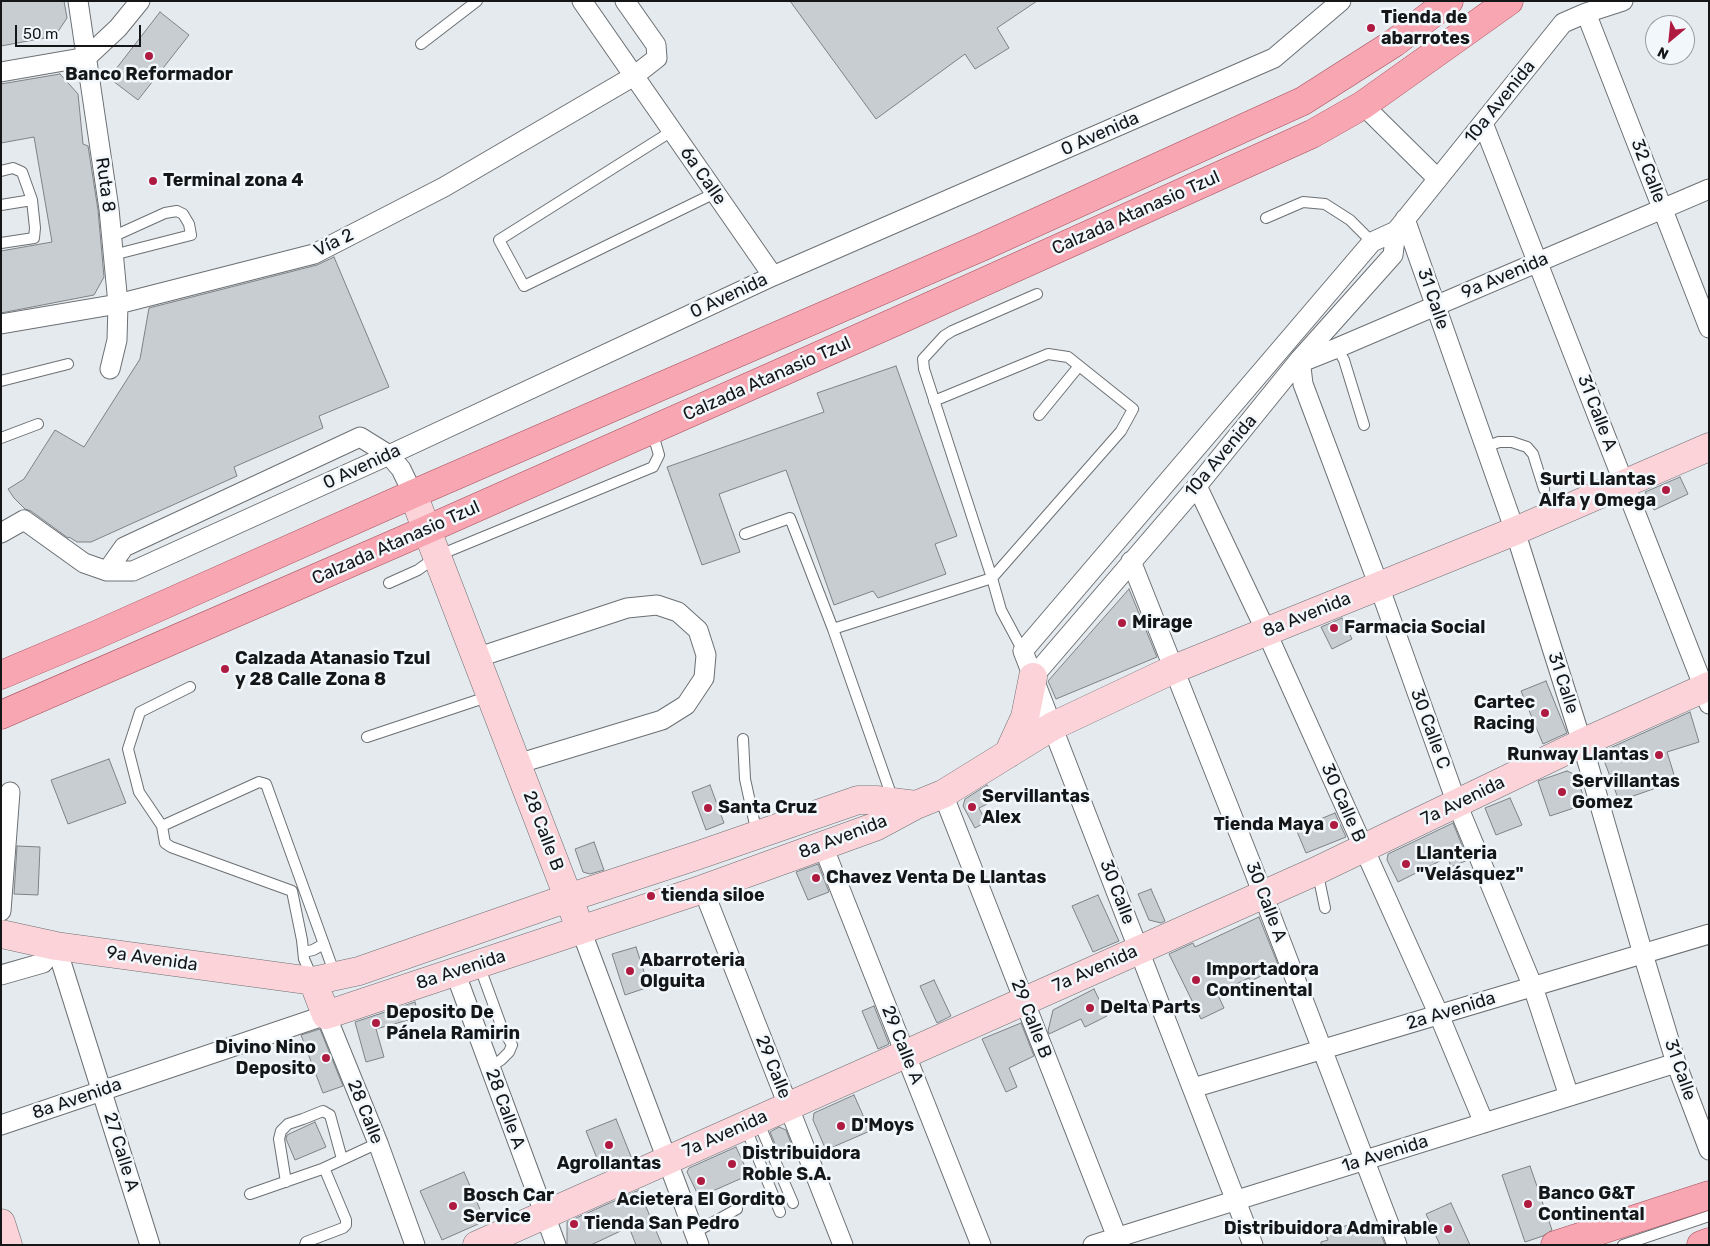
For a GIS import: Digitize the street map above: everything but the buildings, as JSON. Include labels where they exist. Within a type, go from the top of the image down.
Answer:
[{"type":"main road","name":"Calzada Atanasio Tzul","points":[[1,675],[984,246],[1303,101],[1394,43],[1449,1]]},
{"type":"main road","name":"Calzada Atanasio Tzul","points":[[1,715],[652,430],[1312,134],[1363,106],[1510,1]]},
{"type":"main road","name":"8a Avenida","points":[[326,1015],[703,889],[877,826],[903,807],[943,794],[1053,726],[1174,669],[1515,531],[1709,447]]},
{"type":"main road","name":"28 Calle B","points":[[413,494],[581,930]]},
{"type":"main road","points":[[1008,754],[1025,717],[1033,677]]},
{"type":"main road","name":"7a Avenida","points":[[477,1245],[1314,872],[1582,743],[1707,692]]},
{"type":"main road","name":"8a Avenida","points":[[325,978],[359,971],[858,800],[903,807]]},
{"type":"main road","name":"9a Avenida","points":[[1,934],[56,946],[325,978]]},
{"type":"main road","name":"28 Calle","points":[[325,978],[326,1015]]},
{"type":"main road","points":[[1555,1245],[1709,1195]]},
{"type":"main road","points":[[1,1223],[8,1245]]},
{"type":"main road","points":[[1701,1245],[1709,1242]]},
{"type":"street","name":"Ruta 8","points":[[78,1],[112,246],[118,304],[117,340],[110,369]]},
{"type":"street","points":[[1,72],[87,57],[118,28],[140,1]]},
{"type":"street","name":"6a Calle","points":[[582,1],[773,276]]},
{"type":"street","points":[[625,1],[656,45],[657,58],[634,76]]},
{"type":"street","name":"0 Avenida","points":[[1,533],[24,520],[84,563],[107,571],[133,571],[389,455],[773,276],[1274,58],[1340,1]]},
{"type":"street","name":"10a Avenida","points":[[1023,651],[1372,242],[1401,225],[1563,23],[1623,1]]},
{"type":"street","name":"32 Calle","points":[[1586,13],[1709,328]]},
{"type":"street","name":"Vía 2","points":[[1,324],[118,304],[314,254],[444,187],[634,76]]},
{"type":"street","points":[[1363,106],[1438,179]]},
{"type":"street","name":"31 Calle A","points":[[1483,123],[1707,692]]},
{"type":"street","name":"9a Avenida","points":[[1300,359],[1307,360],[1337,348],[1709,189]]},
{"type":"street","name":"10a Avenida","points":[[1033,677],[1197,486],[1300,359],[1393,255],[1401,225]]},
{"type":"street","name":"31 Calle","points":[[1401,225],[1436,305],[1515,531],[1582,743],[1676,1063],[1709,1150]]},
{"type":"street","name":"30 Calle C","points":[[1300,359],[1303,384],[1379,586],[1457,804],[1533,987],[1569,1096]]},
{"type":"street","name":"0 Avenida","points":[[107,571],[124,547],[360,437]]},
{"type":"street","name":"28 Calle B","points":[[360,437],[389,455],[401,469],[413,494]]},
{"type":"street","name":"30 Calle B","points":[[1197,486],[1266,631],[1439,1015],[1484,1123]]},
{"type":"street","name":"30 Calle A","points":[[1132,561],[1263,894],[1397,1245]]},
{"type":"street","points":[[476,658],[627,608],[656,605],[678,612],[698,630],[706,655],[704,678],[686,705],[662,720],[517,764]]},
{"type":"street","name":"30 Calle","points":[[1023,651],[1140,949],[1253,1245]]},
{"type":"street","points":[[1,912],[10,792]]},
{"type":"street","name":"29 Calle B","points":[[943,794],[1118,1241]]},
{"type":"street","name":"29 Calle A","points":[[823,846],[982,1245]]},
{"type":"street","name":"29 Calle","points":[[703,889],[843,1245]]},
{"type":"street","name":"28 Calle B","points":[[581,930],[697,1239]]},
{"type":"street","name":"2a Avenida","points":[[1193,1088],[1709,934]]},
{"type":"street","points":[[1,975],[43,963],[56,946]]},
{"type":"street","name":"27 Calle A","points":[[56,946],[150,1245]]},
{"type":"street","name":"28 Calle A","points":[[467,968],[490,1067],[556,1245]]},
{"type":"street","name":"8a Avenida","points":[[1,1126],[101,1090],[326,1015]]},
{"type":"street","name":"28 Calle","points":[[326,1015],[378,1142],[415,1245]]},
{"type":"street","name":"1a Avenida","points":[[1093,1245],[1118,1241],[1236,1200],[1676,1063]]},
{"type":"lane","points":[[421,44],[477,1]]},
{"type":"lane","points":[[672,131],[499,240],[524,286],[715,193]]},
{"type":"lane","points":[[1,171],[13,168],[22,172],[32,200],[35,228],[34,238],[1,243]]},
{"type":"lane","points":[[1,205],[32,200]]},
{"type":"lane","points":[[1266,218],[1303,202],[1325,204],[1350,220],[1372,242]]},
{"type":"lane","points":[[176,210],[183,214],[189,224],[191,235],[112,246],[165,214],[176,210]]},
{"type":"lane","points":[[1023,651],[1001,610],[924,369],[923,359],[944,336],[960,326],[1038,294]]},
{"type":"lane","points":[[1337,348],[1344,360],[1364,425]]},
{"type":"lane","points":[[833,629],[992,578],[1121,431],[1133,410],[1068,357],[1048,354],[934,401]]},
{"type":"lane","points":[[1,381],[68,364]]},
{"type":"lane","points":[[1039,416],[1079,366]]},
{"type":"lane","points":[[1,438],[38,424]]},
{"type":"lane","points":[[389,583],[418,570],[437,556],[653,467],[659,455],[652,430]]},
{"type":"lane","points":[[1485,448],[1499,442],[1512,442],[1527,447],[1533,454],[1544,488]]},
{"type":"lane","points":[[745,534],[790,518],[903,807]]},
{"type":"lane","points":[[190,687],[140,712],[128,749],[139,792],[162,826],[165,843],[171,847],[292,891],[304,960],[325,978]]},
{"type":"lane","points":[[367,737],[490,695]]},
{"type":"lane","points":[[743,739],[745,779],[757,835]]},
{"type":"lane","points":[[162,826],[259,782],[266,784],[324,944],[325,978]]},
{"type":"lane","points":[[1314,872],[1320,884],[1326,908]]},
{"type":"lane","points":[[304,952],[324,944]]},
{"type":"lane","points":[[467,968],[512,1046],[502,1060],[490,1067]]},
{"type":"lane","points":[[286,1182],[279,1139],[281,1132],[288,1124],[323,1111],[330,1115],[342,1159]]},
{"type":"lane","points":[[751,1122],[793,1203]]},
{"type":"lane","points":[[751,1122],[780,1212]]},
{"type":"lane","points":[[250,1194],[322,1169],[378,1142]]},
{"type":"lane","points":[[305,1245],[306,1242],[346,1225],[346,1220],[328,1172],[322,1169]]},
{"type":"lane","points":[[697,1239],[737,1209]]},
{"type":"lane","points":[[1623,1245],[1709,1216]]},
{"type":"place","name":"Tienda de abarrotes","points":[[1371,28]]},
{"type":"place","name":"Banco Reformador","points":[[149,56]]},
{"type":"place","name":"Terminal zona 4","points":[[153,181]]},
{"type":"place","name":"Surti Llantas Alfa y Omega","points":[[1666,490]]},
{"type":"place","name":"Mirage","points":[[1122,623]]},
{"type":"place","name":"Farmacia Social","points":[[1334,628]]},
{"type":"place","name":"Calzada Atanasio Tzul y 28 Calle Zona 8","points":[[225,669]]},
{"type":"place","name":"Cartec Racing","points":[[1545,713]]},
{"type":"place","name":"Runway Llantas","points":[[1659,755]]},
{"type":"place","name":"Servillantas Gomez","points":[[1562,792]]},
{"type":"place","name":"Servillantas Alex","points":[[972,807]]},
{"type":"place","name":"Santa Cruz","points":[[708,808]]},
{"type":"place","name":"Tienda Maya","points":[[1334,825]]},
{"type":"place","name":"Llanteria \"Velásquez\"","points":[[1406,864]]},
{"type":"place","name":"Chavez Venta De Llantas","points":[[816,878]]},
{"type":"place","name":"tienda siloe","points":[[651,896]]},
{"type":"place","name":"Abarroteria Olguita","points":[[630,971]]},
{"type":"place","name":"Importadora Continental","points":[[1196,980]]},
{"type":"place","name":"Delta Parts","points":[[1090,1008]]},
{"type":"place","name":"Deposito De Pánela Ramirin","points":[[376,1023]]},
{"type":"place","name":"Divino Nino Deposito","points":[[326,1058]]},
{"type":"place","name":"D'Moys","points":[[841,1126]]},
{"type":"place","name":"Agrollantas","points":[[609,1145]]},
{"type":"place","name":"Distribuidora Roble S.A.","points":[[732,1164]]},
{"type":"place","name":"Acietera El Gordito","points":[[701,1181]]},
{"type":"place","name":"Banco G&T Continental","points":[[1528,1204]]},
{"type":"place","name":"Bosch Car Service","points":[[453,1206]]},
{"type":"place","name":"Tienda San Pedro","points":[[574,1224]]},
{"type":"place","name":"Distribuidora Admirable","points":[[1448,1229]]}]
